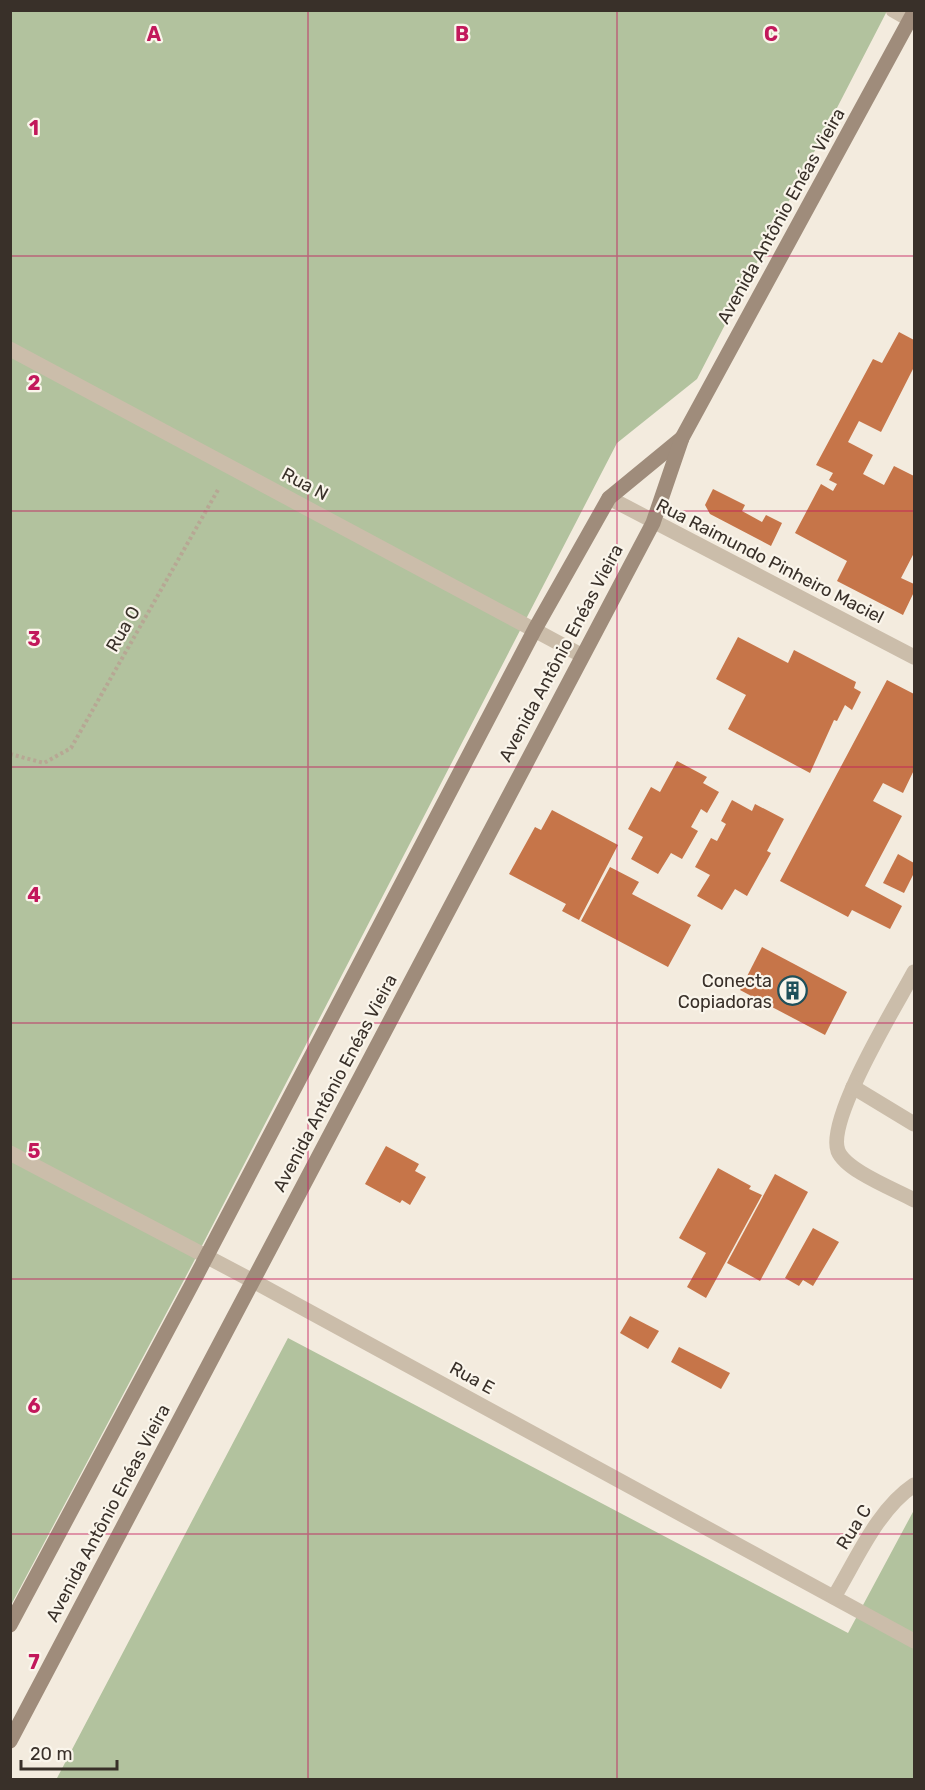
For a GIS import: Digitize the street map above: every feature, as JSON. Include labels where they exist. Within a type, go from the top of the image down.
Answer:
[{"type":"street","points":[[893,10],[913,18]]},
{"type":"street","name":"Avenida Antônio Enéas Vieira","points":[[10,1741],[581,655],[653,523],[682,438],[913,18]]},
{"type":"street","name":"Rua N","points":[[10,349],[581,655]]},
{"type":"street","name":"Avenida Antônio Enéas Vieira","points":[[10,1624],[536,630],[609,498],[682,438]]},
{"type":"street","name":"Rua Raimundo Pinheiro Maciel","points":[[609,498],[653,523],[915,657]]},
{"type":"street","points":[[915,972],[853,1087],[841,1116],[837,1136],[838,1150],[859,1171],[915,1200]]},
{"type":"street","points":[[853,1087],[915,1124]]},
{"type":"street","name":"Rua E","points":[[10,1153],[253,1281],[915,1641]]},
{"type":"street","name":"Rua C","points":[[834,1598],[880,1521],[904,1492],[915,1485]]},
{"type":"path","name":"Rua O","points":[[10,754],[44,763],[71,748],[231,466]]},
{"type":"green space","points":[[11,11],[887,11],[697,379],[617,443],[193,1263],[11,1605]]},
{"type":"green space","points":[[288,1338],[848,1633],[914,1510],[914,1779],[56,1780]]},
{"type":"building","points":[[899,332],[914,340],[914,367],[881,432],[859,421],[848,442],[873,455],[863,474],[884,485],[894,466],[914,476],[914,553],[901,578],[914,584],[914,592],[903,615],[837,581],[847,561],[795,533],[821,484],[833,491],[837,484],[829,480],[833,473],[816,465],[873,359],[882,363]]},
{"type":"building","points":[[713,489],[745,505],[742,511],[762,522],[766,515],[782,523],[771,546],[710,514],[705,505]]},
{"type":"building","points":[[738,637],[788,663],[794,650],[856,682],[854,688],[861,692],[852,710],[845,705],[837,721],[834,720],[810,773],[728,729],[746,695],[716,679]]},
{"type":"building","points":[[887,680],[914,694],[914,770],[903,793],[883,783],[873,801],[902,816],[865,886],[902,906],[890,929],[852,910],[848,917],[780,881]]},
{"type":"building","points":[[677,761],[707,777],[703,783],[719,792],[707,813],[701,809],[691,827],[698,831],[682,859],[671,853],[658,874],[631,859],[643,837],[628,829],[651,787],[660,792]]},
{"type":"building","points":[[732,800],[752,811],[755,804],[784,819],[767,851],[771,853],[747,896],[735,889],[722,910],[697,896],[710,875],[695,867],[711,838],[717,841],[726,824],[721,821]]},
{"type":"building","points":[[552,810],[618,845],[579,920],[562,911],[566,904],[509,874],[535,827],[541,830]]},
{"type":"building","points":[[898,854],[914,863],[914,873],[904,893],[883,883]]},
{"type":"building","points":[[610,867],[639,882],[632,894],[691,925],[668,967],[581,921]]},
{"type":"building","name":"Conecta Copiadoras","points":[[762,947],[847,992],[825,1035],[740,990]]},
{"type":"building","points":[[386,1146],[419,1164],[415,1171],[426,1177],[410,1205],[402,1200],[400,1203],[365,1184]]},
{"type":"building","points":[[718,1168],[751,1186],[749,1189],[762,1195],[706,1298],[687,1287],[706,1253],[679,1238]]},
{"type":"building","points":[[775,1174],[808,1192],[760,1281],[727,1263]]},
{"type":"building","points":[[813,1228],[839,1242],[813,1286],[803,1280],[799,1286],[785,1278]]},
{"type":"building","points":[[630,1316],[659,1331],[648,1349],[620,1333]]},
{"type":"building","points":[[679,1347],[730,1373],[721,1389],[671,1362]]},
{"type":"place","name":"Conecta Copiadoras","points":[[793,991]]}]
